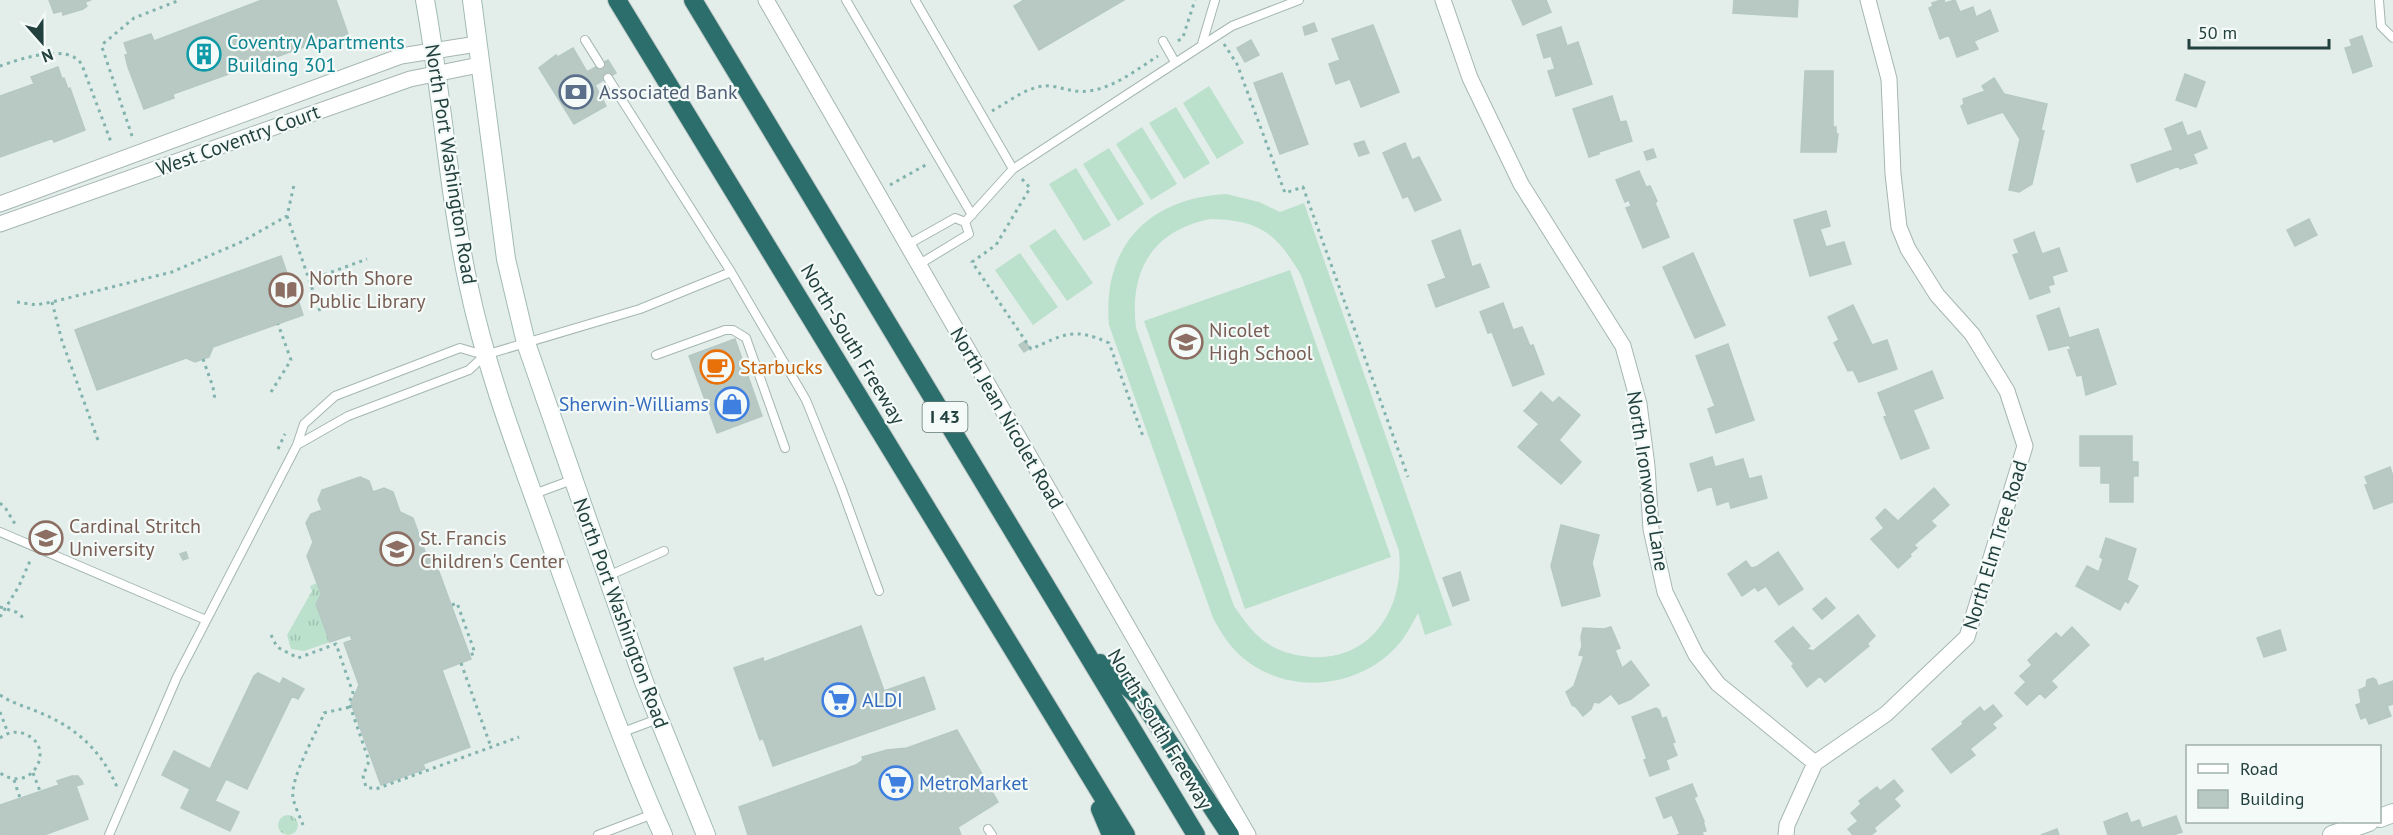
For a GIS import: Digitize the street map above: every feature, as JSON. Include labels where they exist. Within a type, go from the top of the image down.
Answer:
[{"type":"highway","name":"North-South Freeway","points":[[617,0],[1126,835]]},
{"type":"highway","name":"North-South Freeway","points":[[693,0],[1196,835]]},
{"type":"highway","points":[[1086,650],[1140,698],[1230,835]]},
{"type":"highway","points":[[1080,760],[1111,835]]},
{"type":"main road","name":"North Port Washington Road","points":[[425,0],[434,51],[454,209],[485,355],[619,733],[663,835]]},
{"type":"main road","name":"North Port Washington Road","points":[[472,0],[506,259],[526,343],[572,480],[658,719],[706,835]]},
{"type":"main road","points":[[2332,835],[2366,823]]},
{"type":"street","name":"North Jean Nicolet Road","points":[[765,0],[1248,835]]},
{"type":"street","name":"North Elm Tree Road","points":[[1815,763],[1886,714],[1967,637],[2025,446],[2007,391],[1972,334],[1932,286],[1908,249],[1899,227],[1893,174],[1889,79],[1868,0]]},
{"type":"street","name":"North Ironwood Lane","points":[[1443,3],[1470,78],[1521,184],[1623,346],[1639,404],[1647,466],[1650,529],[1665,592],[1696,655],[1718,684],[1815,763]]},
{"type":"street","name":"West Coventry Court","points":[[0,204],[401,56],[477,44]]},
{"type":"street","name":"West Coventry Court","points":[[0,224],[410,79],[479,65]]},
{"type":"street","points":[[1786,835],[1787,825],[1815,763]]},
{"type":"lane","points":[[846,0],[972,215]]},
{"type":"lane","points":[[915,0],[1013,169]]},
{"type":"lane","points":[[1202,44],[1215,0]]},
{"type":"lane","points":[[965,222],[1013,169],[1232,26],[1299,0]]},
{"type":"lane","points":[[2379,0],[2381,26],[2393,38]]},
{"type":"lane","points":[[585,40],[600,64]]},
{"type":"lane","points":[[1163,41],[1175,62]]},
{"type":"lane","points":[[608,78],[731,272],[806,400],[879,591]]},
{"type":"lane","points":[[907,245],[955,218],[965,222],[969,234],[918,265]]},
{"type":"lane","points":[[297,445],[348,416],[469,370],[485,355],[640,309],[731,272]]},
{"type":"lane","points":[[656,355],[725,330],[741,333],[746,338],[752,352],[785,448]]},
{"type":"lane","points":[[109,835],[177,677],[297,445],[304,424],[334,396],[460,348],[485,355]]},
{"type":"lane","points":[[533,494],[572,480]]},
{"type":"lane","points":[[0,532],[206,620]]},
{"type":"lane","points":[[607,577],[664,550]]},
{"type":"lane","points":[[619,733],[658,719]]},
{"type":"lane","points":[[598,835],[653,814]]},
{"type":"path","points":[[132,135],[102,47],[134,18],[180,0]]},
{"type":"path","points":[[982,116],[1022,93],[1040,86],[1077,92],[1100,89],[1117,82],[1168,50],[1183,37],[1195,0]]},
{"type":"path","points":[[1218,35],[1237,64],[1285,193],[1304,187],[1408,477]]},
{"type":"path","points":[[0,66],[34,55],[74,56],[82,65],[111,142]]},
{"type":"path","points":[[874,187],[886,187],[938,158]]},
{"type":"path","points":[[1013,169],[1030,188],[996,245],[972,262],[1031,349],[1066,334],[1077,333],[1090,335],[1109,343],[1144,439]]},
{"type":"path","points":[[294,185],[287,216],[321,314]]},
{"type":"path","points":[[18,302],[36,305],[52,302],[137,283],[172,272],[231,247],[287,216]]},
{"type":"path","points":[[309,280],[367,259]]},
{"type":"path","points":[[52,302],[62,341],[99,442]]},
{"type":"path","points":[[271,392],[291,360],[278,324]]},
{"type":"path","points":[[203,359],[215,400]]},
{"type":"path","points":[[0,503],[11,516],[30,561],[19,586],[0,617]]},
{"type":"path","points":[[452,605],[457,603],[475,654],[470,656]]},
{"type":"path","points":[[0,607],[16,612],[25,619]]},
{"type":"path","points":[[271,635],[277,647],[298,658],[336,644],[353,693],[349,703],[350,707],[369,761],[363,776],[366,786],[376,789],[519,737]]},
{"type":"path","points":[[461,663],[491,747]]},
{"type":"path","points":[[0,695],[61,723],[92,746],[103,759],[123,803]]},
{"type":"path","points":[[303,825],[293,797],[301,764],[318,731],[324,713],[350,707]]},
{"type":"path","points":[[0,712],[8,733]]},
{"type":"path","points":[[0,738],[8,733],[24,733],[36,743],[40,758],[33,773],[21,779],[14,780],[0,773]]},
{"type":"path","points":[[33,773],[40,791]]},
{"type":"path","points":[[14,780],[20,798]]},
{"type":"green space","points":[[1209,86],[1244,143],[1217,159],[1183,103]]},
{"type":"green space","points":[[1176,107],[1210,163],[1184,179],[1149,123]]},
{"type":"green space","points":[[1142,127],[1177,184],[1151,200],[1116,144]]},
{"type":"green space","points":[[1109,148],[1144,204],[1118,221],[1083,164]]},
{"type":"green space","points":[[1076,168],[1111,225],[1084,241],[1049,184]]},
{"type":"green space","points":[[1226,194],[1259,202],[1280,212],[1304,203],[1452,625],[1425,635],[1418,613],[1398,645],[1382,660],[1364,671],[1344,678],[1323,682],[1302,682],[1281,678],[1261,670],[1243,658],[1223,634],[1213,618],[1109,325],[1109,297],[1114,272],[1123,250],[1136,231],[1153,216],[1174,205]],"holes":[[[1210,219],[1242,222],[1265,232],[1283,249],[1301,275],[1399,551],[1396,594],[1388,613],[1378,630],[1364,643],[1346,652],[1326,657],[1303,656],[1282,651],[1260,637],[1234,606],[1136,328],[1136,289],[1141,272],[1159,244],[1173,233],[1190,225]]]},
{"type":"green space","points":[[1055,229],[1093,283],[1067,301],[1029,246]]},
{"type":"green space","points":[[1020,253],[1058,307],[1033,325],[995,270]]},
{"type":"green space","points":[[1290,270],[1391,557],[1245,609],[1144,321]]},
{"type":"green space","points":[[317,583],[321,594],[316,604],[330,642],[304,651],[291,649],[287,635],[312,591],[310,586]]},
{"type":"green space","points":[[284,815],[292,815],[298,821],[298,829],[292,835],[284,835],[278,829],[278,821]]},
{"type":"building","points":[[49,0],[91,0],[85,2],[87,6],[83,9],[63,15],[62,11],[54,13]]},
{"type":"building","name":"Coventry Apartments Building 301","points":[[262,0],[336,0],[348,34],[313,47],[312,44],[173,94],[174,98],[144,109],[128,67],[125,55],[128,54],[124,43],[151,34],[154,41]]},
{"type":"building","points":[[1024,0],[1124,0],[1039,50],[1014,6]]},
{"type":"building","points":[[1512,0],[1546,0],[1551,12],[1523,25]]},
{"type":"building","points":[[1734,0],[1798,0],[1797,17],[1733,13]]},
{"type":"building","points":[[1941,0],[1945,3],[1955,0],[1960,12],[1973,7],[1976,17],[1990,10],[1998,31],[1974,41],[1978,49],[1957,57],[1949,35],[1940,39],[1929,8],[1933,6],[1932,3]]},
{"type":"building","points":[[1314,23],[1317,31],[1305,35],[1303,27]]},
{"type":"building","points":[[1373,25],[1399,92],[1361,107],[1350,79],[1336,84],[1329,64],[1340,60],[1332,39]]},
{"type":"building","points":[[1561,27],[1567,46],[1578,42],[1592,84],[1556,96],[1548,71],[1555,69],[1551,56],[1544,58],[1537,35]]},
{"type":"building","points":[[2362,36],[2372,66],[2353,73],[2345,48],[2352,46],[2350,40]]},
{"type":"building","points":[[1251,40],[1259,55],[1245,62],[1237,48]]},
{"type":"building","name":"Associated Bank","points":[[573,48],[587,72],[608,60],[616,73],[595,85],[606,106],[574,124],[539,68],[556,55],[558,57]]},
{"type":"building","points":[[58,67],[62,79],[64,78],[68,89],[70,88],[85,130],[54,142],[53,138],[0,157],[0,96],[34,84],[31,77]]},
{"type":"building","points":[[1805,71],[1833,71],[1833,127],[1836,127],[1836,134],[1838,134],[1836,152],[1801,152]]},
{"type":"building","points":[[1282,73],[1308,144],[1280,154],[1254,83]]},
{"type":"building","points":[[2185,74],[2205,82],[2196,107],[2176,100]]},
{"type":"building","points":[[1994,78],[2004,94],[2047,104],[2041,130],[2044,131],[2032,184],[2019,192],[2009,190],[2020,139],[2003,112],[1968,124],[1961,106],[1964,104],[1963,99],[1985,91],[1982,86]]},
{"type":"building","points":[[1612,96],[1620,122],[1626,121],[1632,141],[1589,157],[1573,109]]},
{"type":"building","points":[[2182,122],[2187,136],[2200,131],[2207,148],[2193,154],[2197,163],[2180,169],[2179,166],[2137,182],[2131,165],[2173,150],[2165,129]]},
{"type":"building","points":[[1364,141],[1369,153],[1359,156],[1354,144]]},
{"type":"building","points":[[1405,143],[1412,160],[1419,157],[1441,200],[1415,211],[1408,196],[1403,198],[1383,153]]},
{"type":"building","points":[[1653,149],[1656,157],[1647,160],[1644,152]]},
{"type":"building","points":[[1639,171],[1646,187],[1650,186],[1657,201],[1655,203],[1669,237],[1643,248],[1626,208],[1631,206],[1629,200],[1625,202],[1616,180]]},
{"type":"building","points":[[1826,211],[1830,226],[1820,229],[1826,247],[1844,242],[1851,264],[1810,276],[1794,220]]},
{"type":"building","points":[[2309,219],[2317,235],[2295,246],[2287,230]]},
{"type":"building","points":[[1460,230],[1472,267],[1480,264],[1489,287],[1436,307],[1428,285],[1446,278],[1432,241]]},
{"type":"building","points":[[2034,232],[2042,254],[2059,248],[2067,271],[2052,276],[2054,284],[2048,286],[2050,292],[2030,299],[2013,255],[2019,253],[2014,240]]},
{"type":"building","points":[[1693,253],[1725,325],[1695,338],[1663,267]]},
{"type":"building","points":[[281,256],[289,279],[297,277],[302,291],[296,294],[303,315],[213,347],[209,357],[195,362],[186,358],[97,390],[75,330]]},
{"type":"building","points":[[1503,303],[1513,330],[1522,327],[1530,346],[1533,345],[1544,374],[1513,386],[1492,332],[1488,333],[1480,312]]},
{"type":"building","points":[[1853,305],[1872,345],[1887,340],[1897,369],[1859,382],[1853,370],[1848,371],[1834,343],[1839,340],[1828,317]]},
{"type":"building","points":[[2059,308],[2069,338],[2098,329],[2116,384],[2086,395],[2082,375],[2077,376],[2068,350],[2071,349],[2069,345],[2049,350],[2037,316]]},
{"type":"building","points":[[735,339],[762,416],[717,433],[689,356]]},
{"type":"building","points":[[1025,341],[1030,348],[1024,352],[1019,345]]},
{"type":"building","points":[[1728,344],[1754,420],[1716,433],[1708,409],[1715,406],[1696,356]]},
{"type":"building","points":[[1932,371],[1943,398],[1913,410],[1929,448],[1901,459],[1884,417],[1887,416],[1878,393]]},
{"type":"building","points":[[1541,392],[1553,403],[1559,397],[1580,415],[1559,440],[1581,462],[1561,484],[1518,447],[1539,424],[1524,411]]},
{"type":"building","points":[[2080,436],[2132,436],[2132,462],[2138,462],[2138,476],[2133,476],[2133,502],[2110,502],[2110,483],[2101,483],[2101,466],[2080,466]]},
{"type":"building","points":[[1712,457],[1715,467],[1743,459],[1749,479],[1761,476],[1767,498],[1731,508],[1729,501],[1717,505],[1712,486],[1698,491],[1690,464]]},
{"type":"building","points":[[2390,467],[2393,476],[2393,502],[2374,509],[2365,485],[2368,484],[2365,477]]},
{"type":"building","points":[[360,477],[369,481],[373,492],[384,488],[393,492],[400,512],[413,518],[427,557],[435,561],[471,659],[442,670],[470,747],[423,764],[425,769],[381,785],[351,703],[359,685],[344,643],[352,640],[350,635],[330,642],[316,604],[321,594],[307,556],[313,542],[306,523],[311,514],[322,510],[318,500],[322,490]]},
{"type":"building","points":[[1934,488],[1949,505],[1931,521],[1936,526],[1914,545],[1917,548],[1898,568],[1871,539],[1884,528],[1876,518],[1885,509],[1898,521]]},
{"type":"building","points":[[1561,525],[1599,535],[1592,563],[1600,596],[1562,606],[1551,566]]},
{"type":"building","points":[[2106,538],[2136,549],[2127,580],[2138,586],[2128,603],[2125,601],[2120,610],[2076,586],[2087,566],[2099,572],[2103,559],[2100,557]]},
{"type":"building","points":[[186,552],[188,558],[183,560],[180,554]]},
{"type":"building","points":[[1778,552],[1803,589],[1779,605],[1766,586],[1758,591],[1755,587],[1742,596],[1728,574],[1746,561],[1751,568],[1756,567]]},
{"type":"building","points":[[1460,572],[1469,600],[1453,606],[1443,578]]},
{"type":"building","points":[[1826,598],[1835,608],[1822,619],[1813,609]]},
{"type":"building","points":[[1858,615],[1875,636],[1867,644],[1869,646],[1825,682],[1820,676],[1807,687],[1792,666],[1794,664],[1775,641],[1793,627],[1810,646],[1807,649],[1813,651]]},
{"type":"building","name":"ALDI","points":[[861,626],[884,691],[924,677],[935,709],[773,766],[763,738],[760,740],[734,668],[763,658],[764,662]]},
{"type":"building","points":[[1611,627],[1620,648],[1615,650],[1622,668],[1631,661],[1649,685],[1631,699],[1619,704],[1611,694],[1599,703],[1594,702],[1591,709],[1583,716],[1572,705],[1566,692],[1574,686],[1584,656],[1579,655],[1583,628]]},
{"type":"building","points":[[2072,627],[2089,645],[2051,681],[2057,687],[2045,698],[2040,693],[2027,705],[2015,693],[2026,682],[2020,676],[2032,665],[2028,660],[2056,633],[2061,638]]},
{"type":"building","points":[[2280,630],[2286,650],[2264,657],[2257,638]]},
{"type":"building","points":[[258,673],[280,684],[283,678],[304,689],[298,699],[292,696],[247,789],[226,779],[215,801],[239,812],[230,831],[181,808],[190,789],[162,775],[174,751],[210,769],[254,676]]},
{"type":"building","points":[[2373,678],[2378,686],[2393,681],[2393,704],[2387,706],[2391,716],[2369,724],[2366,717],[2361,719],[2356,705],[2361,703],[2359,690],[2366,687],[2367,680]]},
{"type":"building","points":[[1993,705],[2002,716],[1992,724],[1996,728],[1970,749],[1975,755],[1951,773],[1932,749],[1980,707],[1984,712]]},
{"type":"building","points":[[1656,708],[1662,719],[1666,717],[1677,755],[1666,760],[1669,769],[1650,776],[1644,760],[1647,759],[1632,717]]},
{"type":"building","name":"MetroMarket","points":[[957,730],[998,802],[958,827],[961,835],[748,835],[739,807],[856,765],[863,760],[862,757],[887,750],[907,748]]},
{"type":"building","points":[[78,776],[82,781],[83,784],[76,786],[88,819],[44,835],[0,835],[0,805],[59,785],[57,781]]},
{"type":"building","points":[[1894,780],[1903,791],[1894,799],[1900,806],[1874,828],[1876,831],[1871,835],[1853,835],[1848,829],[1858,821],[1851,813],[1861,804],[1859,801],[1877,787],[1880,791]]},
{"type":"building","points":[[1692,784],[1697,796],[1694,798],[1706,831],[1702,832],[1703,835],[1677,835],[1680,834],[1672,815],[1664,818],[1656,798]]},
{"type":"building","points":[[2127,813],[2131,823],[2139,820],[2142,828],[2176,816],[2182,832],[2173,835],[2108,835],[2104,822]]},
{"type":"building","points":[[2057,829],[2059,835],[2041,835]]},
{"type":"place","name":"Coventry Apartments Building 301","points":[[204,54]]},
{"type":"place","name":"Associated Bank","points":[[576,92]]},
{"type":"place","name":"North Shore Public Library","points":[[286,290]]},
{"type":"place","name":"Nicolet High School","points":[[1186,342]]},
{"type":"place","name":"Starbucks","points":[[717,367]]},
{"type":"place","name":"Sherwin-Williams","points":[[732,404]]},
{"type":"place","name":"Cardinal Stritch University","points":[[46,538]]},
{"type":"place","name":"St. Francis Children's Center","points":[[397,549]]},
{"type":"place","name":"ALDI","points":[[839,700]]},
{"type":"place","name":"MetroMarket","points":[[896,783]]}]
